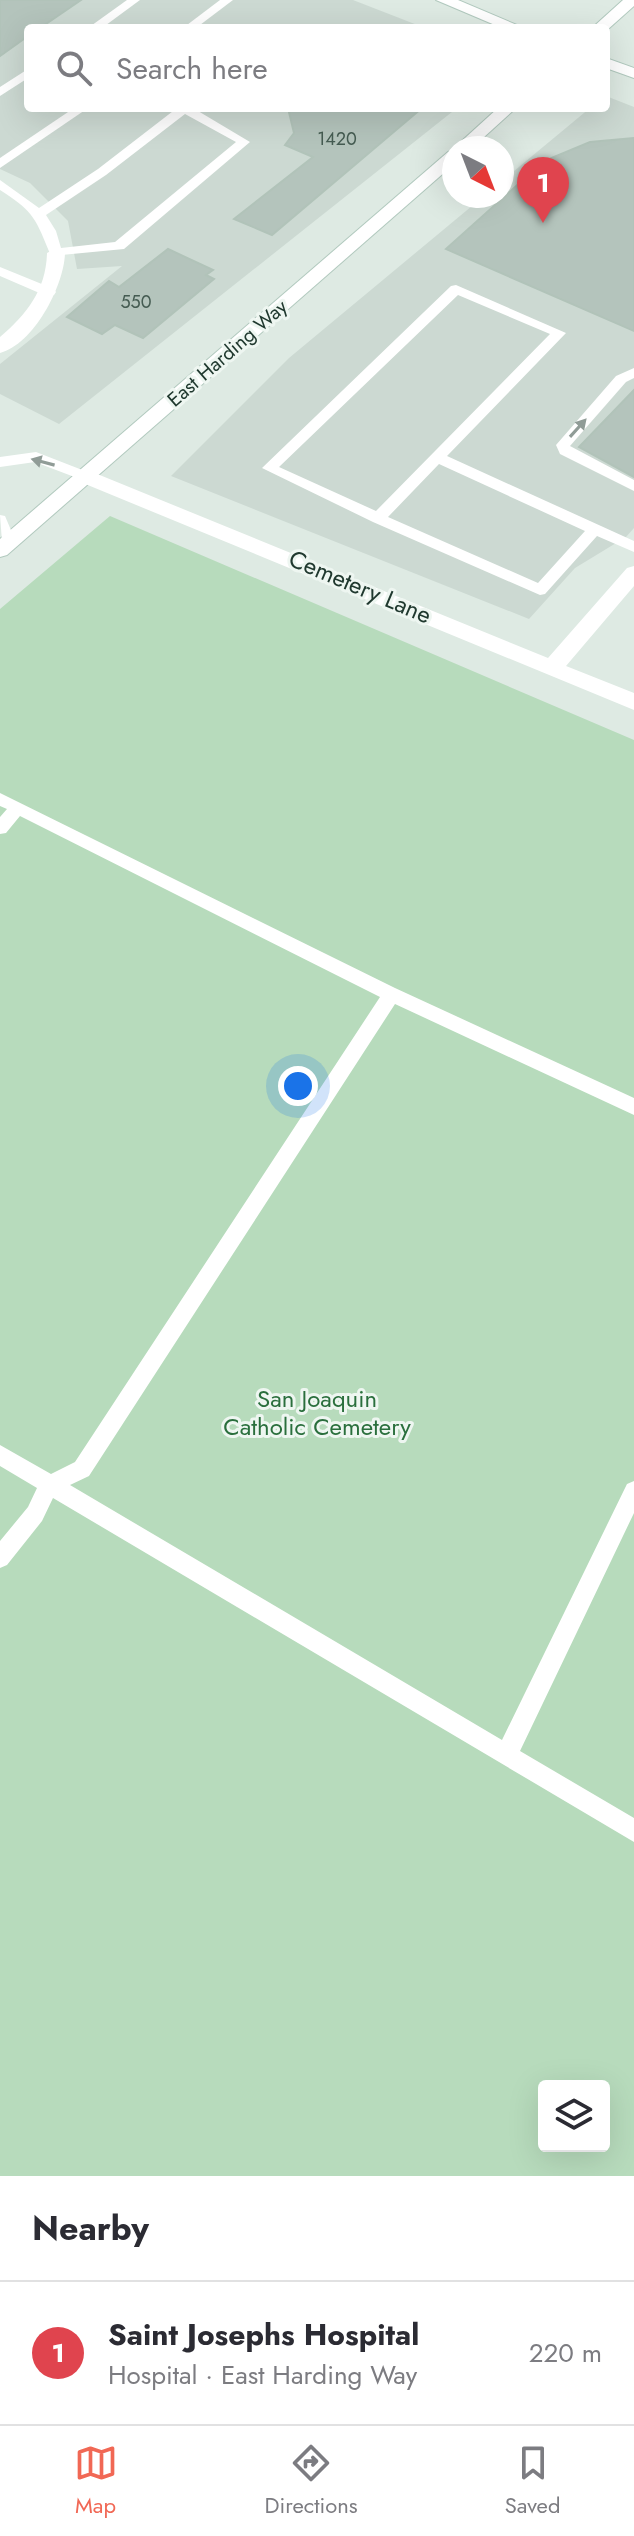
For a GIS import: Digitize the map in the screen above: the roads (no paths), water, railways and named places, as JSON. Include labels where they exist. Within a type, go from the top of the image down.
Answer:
[{"type":"street","points":[[444,0],[506,24]]},
{"type":"street","points":[[605,24],[632,0]]},
{"type":"street","points":[[610,64],[634,73]]},
{"type":"street","points":[[476,136],[503,112]]},
{"type":"street","name":"East Harding Way","points":[[4,546],[442,165]]},
{"type":"street","points":[[0,347],[36,313],[49,292],[56,253]]},
{"type":"street","name":"Cemetery Lane","points":[[85,476],[634,702]]},
{"type":"street","points":[[552,668],[630,583]]},
{"type":"lane","points":[[100,24],[134,0]]},
{"type":"lane","points":[[194,24],[227,0]]},
{"type":"lane","points":[[0,92],[24,76]]},
{"type":"lane","points":[[0,164],[76,112]]},
{"type":"lane","points":[[39,214],[102,172],[180,112]]},
{"type":"lane","points":[[0,184],[23,198],[39,214],[48,226],[56,253],[119,246],[244,142],[192,112]]},
{"type":"lane","points":[[0,271],[49,292]]},
{"type":"lane","points":[[378,518],[559,333],[456,289],[269,468],[378,518],[540,590],[595,529]]},
{"type":"lane","points":[[634,372],[621,379],[563,445],[565,451],[634,486]]},
{"type":"lane","points":[[0,462],[36,457],[85,476]]},
{"type":"lane","points":[[437,457],[634,547]]},
{"type":"lane","points":[[0,520],[4,546]]},
{"type":"lane","points":[[0,799],[395,996],[634,1107]]},
{"type":"lane","points":[[0,828],[18,807]]},
{"type":"lane","points":[[0,1558],[35,1514],[49,1485],[82,1469],[392,994],[395,996]]},
{"type":"lane","points":[[0,1455],[634,1831]]},
{"type":"lane","points":[[506,1755],[634,1491]]},
{"type":"place","name":"Saint Josephs Hospital","points":[[543,223]]},
{"type":"park label","name":"San Joaquin Catholic Cemetery","points":[[317,1413]]}]
